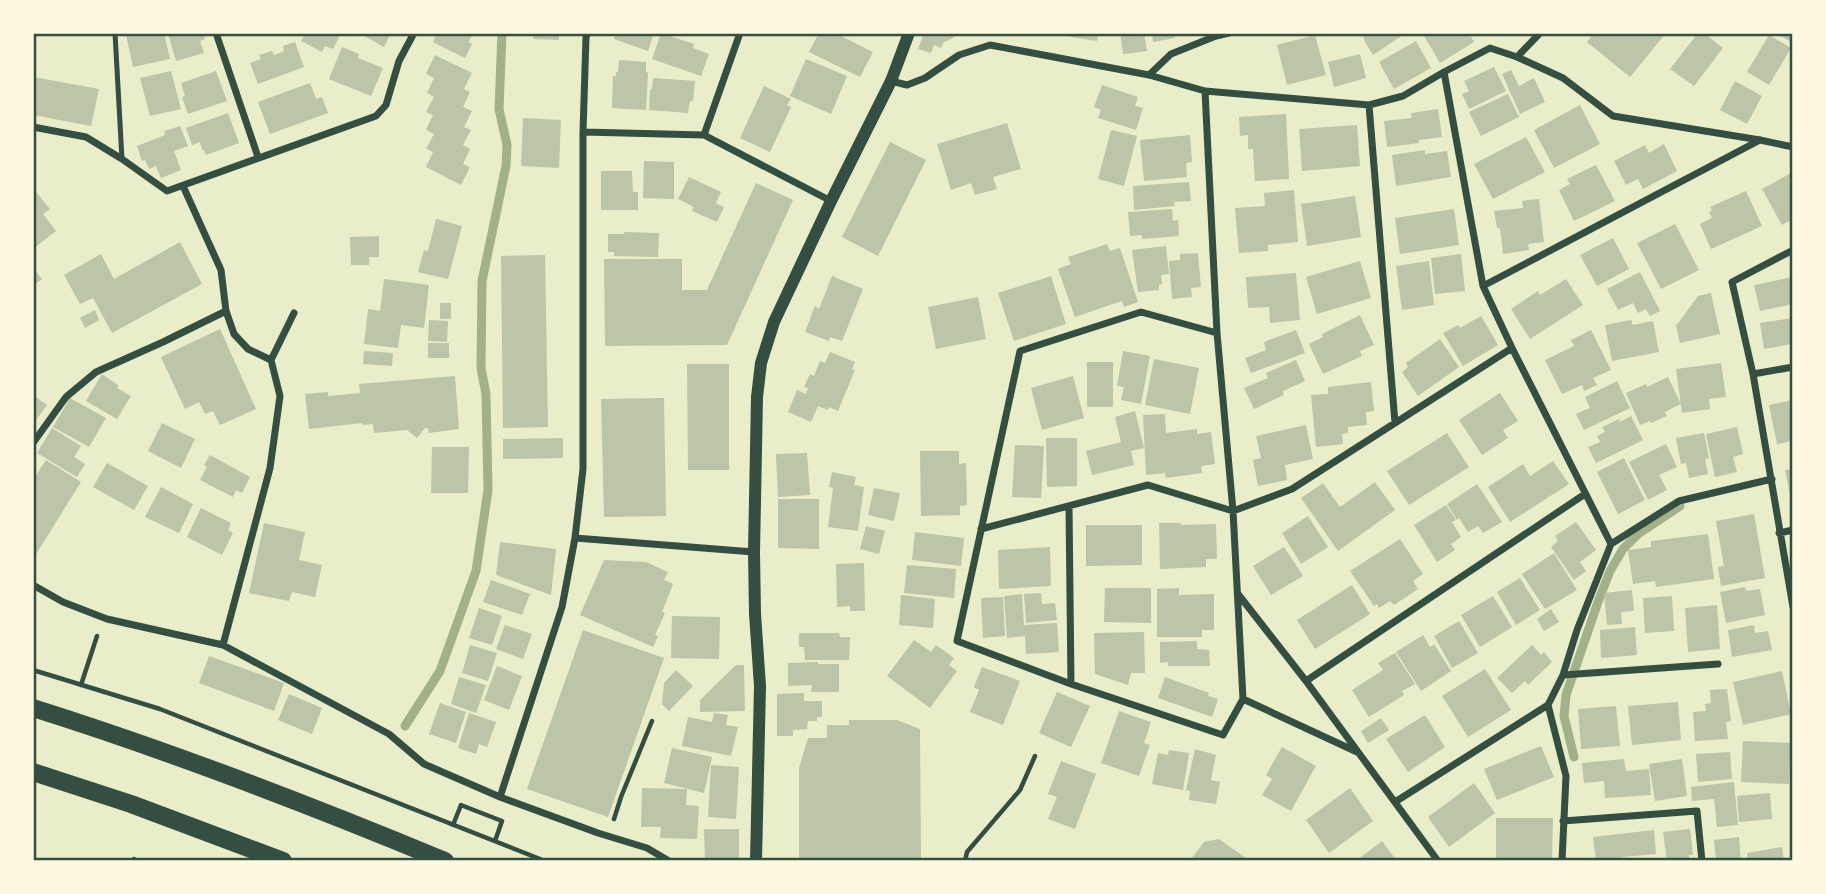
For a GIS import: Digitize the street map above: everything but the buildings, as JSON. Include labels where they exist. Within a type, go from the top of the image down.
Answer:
[{"type":"main road","points":[[33,708],[144,744],[445,861]]},
{"type":"main road","points":[[33,772],[131,804],[283,861]]},
{"type":"street","points":[[216,33],[258,157]]},
{"type":"street","points":[[33,127],[86,137],[167,191],[376,116],[386,105],[399,61],[414,33]]},
{"type":"street","points":[[500,797],[562,607],[575,538],[583,469],[583,132],[588,33]]},
{"type":"street","points":[[704,135],[740,33]]},
{"type":"street","points":[[756,861],[760,686],[754,552],[757,397],[761,363],[774,322],[891,81],[909,33]]},
{"type":"street","points":[[1149,75],[1171,54],[1228,33]]},
{"type":"street","points":[[1517,57],[1540,33]]},
{"type":"street","points":[[891,81],[907,85],[925,78],[959,55],[990,45],[1149,75],[1205,91],[1369,106],[1403,96],[1490,48],[1563,78],[1613,116],[1793,147]]},
{"type":"street","points":[[1444,72],[1483,286],[1511,348],[1611,544]]},
{"type":"street","points":[[1205,91],[1217,332],[1233,511],[1243,699],[1223,735],[1072,684],[957,641],[1020,351],[1141,312],[1217,332]]},
{"type":"street","points":[[1369,106],[1395,423]]},
{"type":"street","points":[[583,132],[704,135],[831,201]]},
{"type":"street","points":[[1483,286],[1760,140]]},
{"type":"street","points":[[183,186],[221,270],[226,311],[234,334],[248,349],[271,360]]},
{"type":"street","points":[[1793,250],[1732,282],[1753,374],[1793,607]]},
{"type":"street","points":[[33,443],[66,397],[96,372],[226,311]]},
{"type":"street","points":[[223,645],[270,468],[280,396],[271,360],[294,313]]},
{"type":"street","points":[[981,529],[1148,485],[1233,511],[1292,489],[1511,348]]},
{"type":"street","points":[[1753,374],[1793,367]]},
{"type":"street","points":[[1395,802],[1548,705],[1563,675],[1577,630],[1611,544],[1678,501],[1772,479]]},
{"type":"street","points":[[1306,681],[1585,494]]},
{"type":"street","points":[[1069,506],[1072,684]]},
{"type":"street","points":[[1779,533],[1793,530]]},
{"type":"street","points":[[575,538],[754,552]]},
{"type":"street","points":[[33,585],[62,603],[107,619],[223,645],[389,734],[424,764],[500,797],[609,837],[648,848],[669,861]]},
{"type":"street","points":[[1238,593],[1438,861]]},
{"type":"street","points":[[1563,675],[1718,664]]},
{"type":"street","points":[[1243,699],[1359,752]]},
{"type":"street","points":[[1548,705],[1566,776],[1562,861]]},
{"type":"street","points":[[1563,821],[1697,811],[1702,861]]},
{"type":"lane","points":[[115,33],[122,159]]},
{"type":"path","points":[[81,685],[97,636],[88,633]]},
{"type":"path","points":[[33,670],[160,709],[545,861]]},
{"type":"path","points":[[609,837],[621,797],[652,721]]},
{"type":"path","points":[[965,861],[967,852],[1020,790],[1035,757]]},
{"type":"path","points":[[453,825],[461,805],[502,821],[495,841]]},
{"type":"waterway","points":[[405,726],[440,671],[476,571],[488,490],[486,394],[481,368],[482,281],[506,166],[507,145],[499,109],[502,33]]},
{"type":"waterway","points":[[1574,757],[1564,716],[1566,695],[1610,571],[1623,549],[1638,534],[1680,506]]}]
